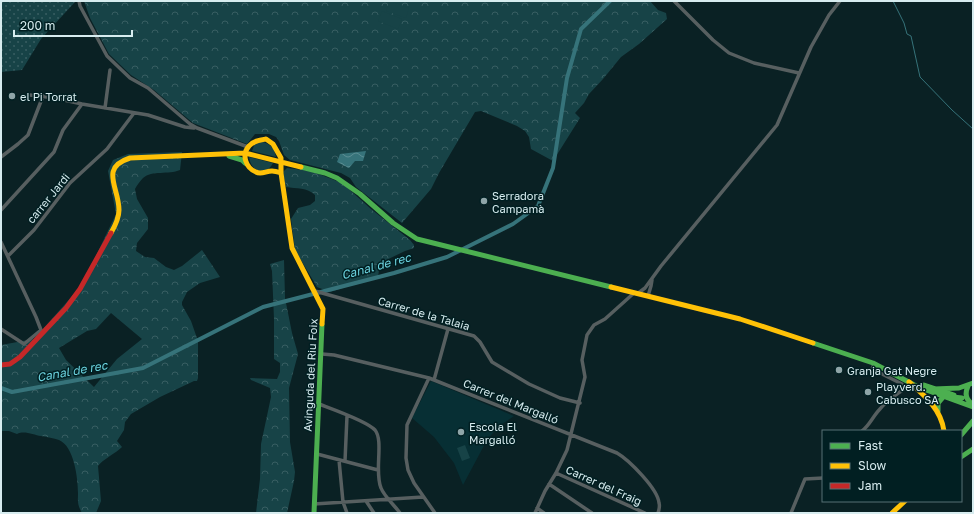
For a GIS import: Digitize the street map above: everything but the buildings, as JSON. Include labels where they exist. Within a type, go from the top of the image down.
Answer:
[{"type":"main road","name":"Avinguda del Riu Foix","points":[[248,147],[255,141],[266,140],[273,144],[281,158],[281,173],[292,248],[323,309],[314,513]]},
{"type":"main road","points":[[247,165],[244,153],[248,147]]},
{"type":"main road","points":[[1,365],[10,364],[16,361],[72,300],[119,218],[119,203],[112,173],[112,167],[116,162],[121,159],[130,158],[244,153],[336,176],[354,189],[393,224],[416,239],[447,248],[740,319],[874,364],[909,382],[944,396],[972,403]]},
{"type":"main road","points":[[220,154],[242,160],[257,173],[270,171],[280,161]]},
{"type":"main road","points":[[270,171],[281,173]]},
{"type":"main road","points":[[897,375],[972,403]]},
{"type":"main road","points":[[909,382],[938,411],[942,418],[944,430]]},
{"type":"main road","points":[[934,389],[951,389],[968,386],[973,383]]},
{"type":"main road","points":[[968,386],[965,393],[972,403]]},
{"type":"main road","points":[[944,396],[962,398]]},
{"type":"main road","points":[[938,411],[938,403],[944,396]]},
{"type":"main road","points":[[962,434],[973,421]]},
{"type":"main road","points":[[962,456],[973,449]]},
{"type":"main road","points":[[891,513],[900,502]]},
{"type":"main road","points":[[891,513],[904,502]]},
{"type":"street","points":[[80,1],[80,6],[107,56],[130,78],[148,88],[190,124],[248,147]]},
{"type":"street","points":[[674,1],[713,40],[729,52],[754,63],[799,73]]},
{"type":"street","points":[[535,513],[567,450],[580,403],[585,377],[582,360],[583,350],[589,330],[594,325],[605,319],[636,293],[645,288],[777,125],[811,47],[829,15],[840,1]]},
{"type":"street","points":[[105,108],[110,70]]},
{"type":"street","points":[[30,95],[148,115],[185,127],[197,128]]},
{"type":"street","points":[[1,157],[28,135],[43,96]]},
{"type":"street","points":[[1,210],[54,152],[63,130],[82,104]]},
{"type":"street","name":"carrer Jardi","points":[[8,256],[34,230],[70,183],[107,149],[134,113]]},
{"type":"street","points":[[1,242],[42,331],[24,344],[1,329]]},
{"type":"street","points":[[648,296],[652,279]]},
{"type":"street","points":[[651,286],[657,299]]},
{"type":"street","points":[[645,288],[648,296]]},
{"type":"street","name":"Carrer de la Talaia","points":[[314,291],[474,336],[480,342],[492,362],[529,384],[560,398],[580,403]]},
{"type":"street","points":[[434,380],[448,329]]},
{"type":"street","name":"Carrer del Margalló","points":[[322,354],[334,355],[429,378],[571,436],[617,453],[626,458],[644,478],[657,497],[660,504],[658,513]]},
{"type":"street","points":[[863,430],[884,404],[904,389],[902,384],[872,369],[874,364]]},
{"type":"street","points":[[429,378],[407,425],[406,458],[408,470],[414,483],[435,513]]},
{"type":"street","points":[[319,404],[370,426],[378,436],[378,470],[381,489],[400,513]]},
{"type":"street","points":[[345,461],[347,416]]},
{"type":"street","points":[[317,454],[378,470]]},
{"type":"street","points":[[339,460],[343,502],[347,513]]},
{"type":"street","name":"Carrer del Fraig","points":[[556,473],[645,513]]},
{"type":"street","points":[[791,513],[805,479],[822,478]]},
{"type":"street","points":[[550,484],[592,513]]},
{"type":"street","points":[[314,504],[423,497]]},
{"type":"street","points":[[366,501],[374,513]]},
{"type":"street","points":[[537,508],[544,513]]},
{"type":"shaded area","name":"Escola El Margalló","points":[[431,381],[514,416],[498,427],[487,440],[463,485],[454,463],[434,437],[412,418]]},
{"type":"green space","points":[[1,1],[84,1],[75,2],[41,39],[22,70],[1,72]]},
{"type":"green space","points":[[84,1],[650,1],[658,10],[666,13],[667,19],[639,44],[621,57],[589,94],[584,103],[575,113],[580,118],[553,161],[531,149],[529,137],[525,131],[517,126],[481,111],[475,112],[431,189],[402,223],[356,187],[350,178],[341,173],[290,160],[284,155],[276,137],[269,134],[255,134],[247,144],[193,123],[154,90],[131,75],[109,54],[90,18]]},
{"type":"green space","points":[[390,1],[409,8],[406,18],[386,11]]},
{"type":"green space","points":[[382,11],[402,19],[398,29],[378,21]]},
{"type":"green space","points":[[260,141],[271,146],[276,157],[252,151],[255,143]]},
{"type":"green space","points":[[182,152],[180,170],[151,174],[143,178],[135,189],[137,199],[148,218],[148,229],[137,243],[136,251],[145,257],[154,258],[166,267],[174,270],[182,266],[202,250],[220,277],[200,283],[187,292],[182,302],[198,341],[197,381],[160,397],[131,414],[125,422],[124,430],[117,441],[122,447],[98,466],[101,501],[96,513],[82,513],[78,503],[77,479],[72,455],[64,443],[59,440],[29,433],[23,432],[17,434],[9,431],[1,431],[1,345],[34,339],[82,285],[116,214],[108,171],[113,160],[128,154]],"holes":[[[111,313],[142,339],[117,359],[94,387],[66,360],[59,348],[87,331],[96,329]]]},
{"type":"green space","points":[[249,157],[273,163],[267,170],[259,171],[250,162]]},
{"type":"green space","points":[[287,168],[311,171],[342,183],[371,209],[410,240],[414,245],[414,248],[380,263],[378,277],[330,292],[317,287],[295,250],[291,219],[298,208],[310,205],[315,201],[315,195],[305,189],[286,187],[283,172]]},
{"type":"green space","points":[[284,260],[285,298],[298,354],[289,388],[290,442],[295,472],[287,513],[256,513],[260,479],[261,444],[271,397],[270,388],[251,380],[250,378],[277,379],[280,372],[280,363],[274,359],[272,271],[270,264]]},
{"type":"green space","points":[[465,445],[470,458],[462,461],[457,448]]},
{"type":"water","points":[[366,151],[363,161],[355,161],[349,168],[337,162],[340,154]]},
{"type":"waterway","name":"Canal de rec","points":[[1,388],[12,392],[143,368],[263,307],[394,273],[447,257],[513,224],[538,206],[553,168],[567,78],[581,29],[610,1]]},
{"type":"waterway","points":[[893,1],[904,23],[907,34],[911,36],[920,77],[973,129]]},
{"type":"traffic: fast","points":[[229,156],[242,160],[245,163]]},
{"type":"traffic: fast","points":[[301,167],[325,173],[337,178],[360,194],[393,223],[417,239],[611,287]]},
{"type":"traffic: fast","points":[[314,513],[322,324]]},
{"type":"traffic: fast","points":[[813,343],[873,363],[918,387],[973,407]]},
{"type":"traffic: fast","points":[[934,389],[959,388],[973,383]]},
{"type":"traffic: fast","points":[[924,385],[954,395]]},
{"type":"traffic: fast","points":[[968,386],[966,396],[973,404]]},
{"type":"traffic: fast","points":[[938,411],[938,403],[944,396],[962,398]]},
{"type":"traffic: fast","points":[[962,434],[973,421]]},
{"type":"traffic: fast","points":[[962,456],[973,449]]},
{"type":"traffic: slow","points":[[281,173],[275,171],[258,173],[252,170],[247,164],[245,157],[245,153],[249,146],[259,140],[266,139],[273,144],[281,158],[281,173],[292,248],[323,309],[322,324]]},
{"type":"traffic: slow","points":[[111,233],[118,219],[119,213],[113,173],[115,167],[121,162],[130,158],[245,153],[301,167]]},
{"type":"traffic: slow","points":[[611,287],[740,319],[813,343]]},
{"type":"traffic: slow","points":[[909,382],[936,410],[940,416],[944,430]]},
{"type":"traffic: slow","points":[[892,513],[904,502]]},
{"type":"traffic: jam","points":[[1,365],[10,364],[20,357],[66,308],[80,289],[111,233]]},
{"type":"place","name":"el Pi Torrat","points":[[12,96]]},
{"type":"place","name":"Serradora Campamà","points":[[484,201]]},
{"type":"place","name":"Granja Gat Negre","points":[[839,370]]},
{"type":"place","name":"Playverd. Cabusco SA","points":[[868,392]]},
{"type":"place","name":"Escola El Margalló","points":[[461,432]]}]
